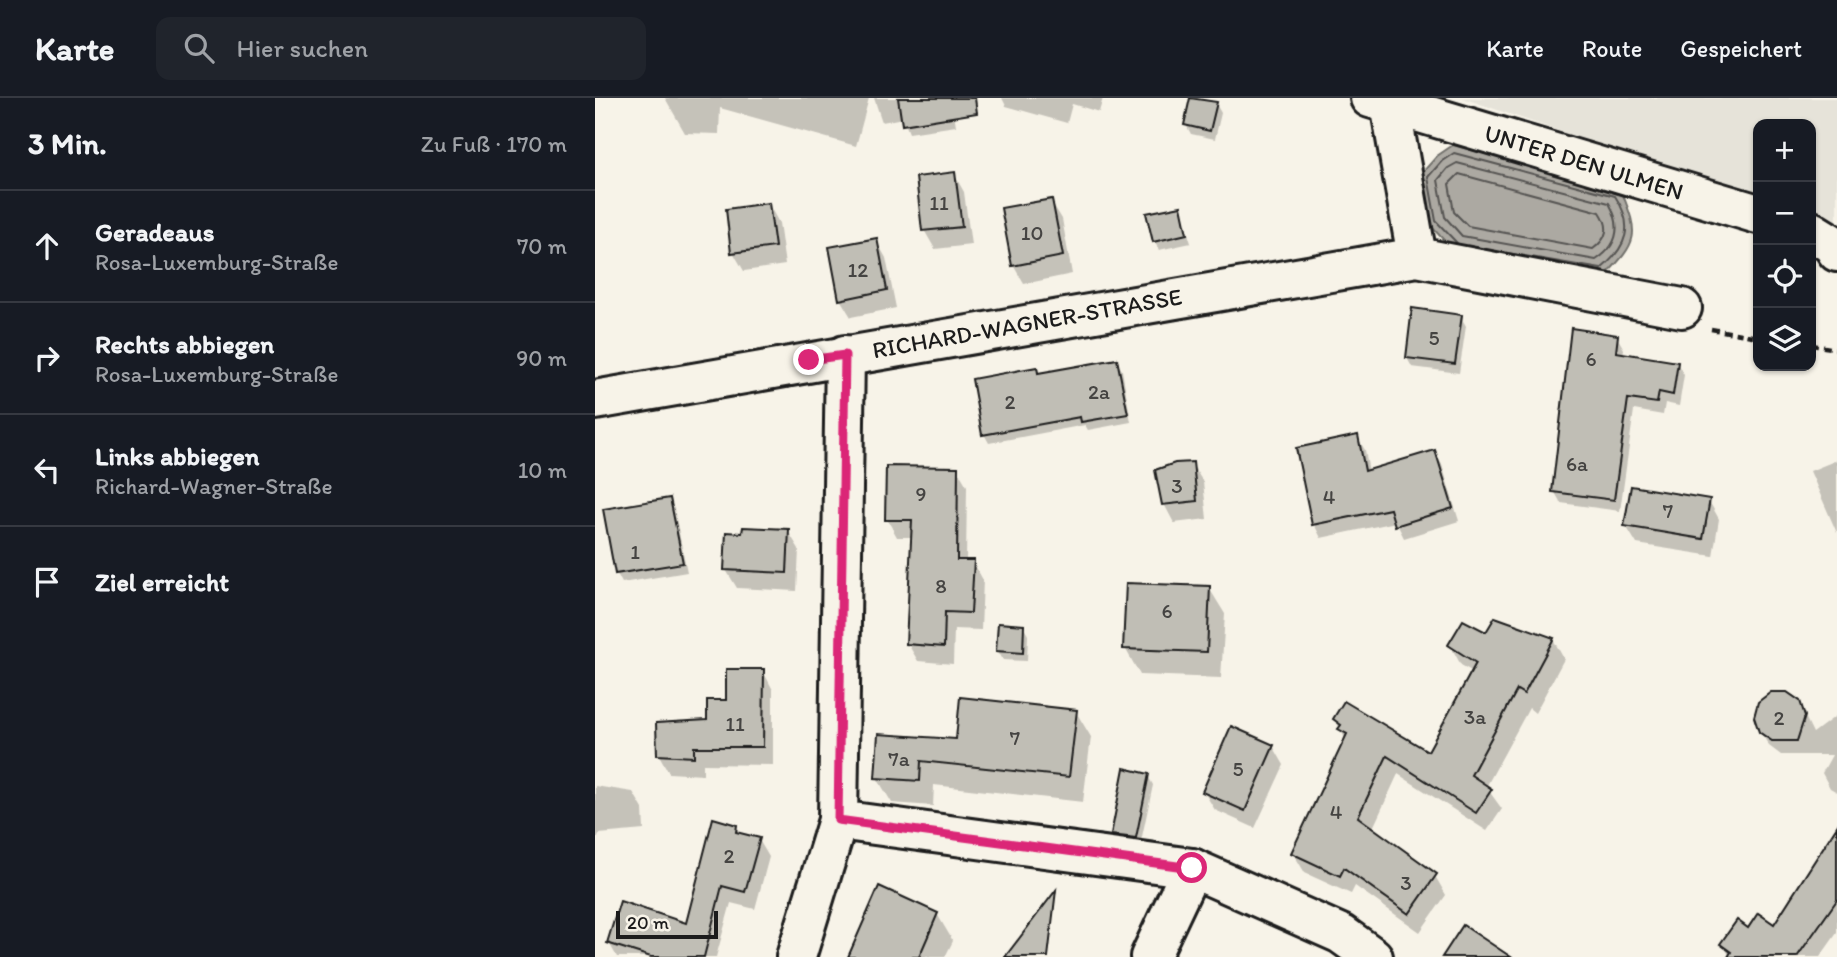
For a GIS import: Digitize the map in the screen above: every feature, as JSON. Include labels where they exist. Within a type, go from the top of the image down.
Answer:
[{"type":"street","name":"UNTER DEN ULMEN","points":[[1380,101],[1753,213]]},
{"type":"street","points":[[1380,101],[1417,257]]},
{"type":"street","name":"RICHARD-WAGNER-STRASSE","points":[[595,400],[1417,257],[1682,308]]},
{"type":"street","points":[[796,957],[838,820],[845,355]]},
{"type":"street","points":[[838,820],[1192,868],[1341,934],[1373,957]]},
{"type":"street","points":[[1150,957],[1192,868]]},
{"type":"path","points":[[1816,346],[1837,349]]},
{"type":"shaded area","points":[[1463,98],[1837,98],[1837,227],[1816,220],[1816,119],[1753,119],[1753,198]]},
{"type":"water","points":[[1453,145],[1621,190],[1633,229],[1624,255],[1604,277],[1454,251],[1430,225],[1421,174],[1437,156]]},
{"type":"building","points":[[898,98],[975,98],[977,113],[902,125]]},
{"type":"building","points":[[1190,98],[1217,102],[1210,131],[1184,125]]},
{"type":"building","points":[[955,172],[962,227],[922,231],[916,177]]},
{"type":"building","points":[[1052,199],[1063,256],[1012,266],[1001,208]]},
{"type":"building","points":[[769,203],[775,247],[731,253],[726,209]]},
{"type":"building","points":[[1181,206],[1187,234],[1153,242],[1146,213]]},
{"type":"building","points":[[877,238],[887,290],[839,300],[829,247]]},
{"type":"building","points":[[1412,308],[1462,315],[1455,364],[1406,358]]},
{"type":"building","points":[[1571,328],[1618,335],[1616,352],[1678,362],[1673,395],[1659,392],[1657,403],[1628,399],[1614,500],[1552,492]]},
{"type":"building","points":[[1117,359],[1128,414],[1081,422],[1080,417],[982,435],[972,379],[1037,367],[1038,373]]},
{"type":"building","points":[[1358,435],[1365,471],[1435,450],[1453,508],[1395,526],[1390,509],[1312,525],[1296,448]]},
{"type":"building","points":[[1193,462],[1197,501],[1162,505],[1155,470],[1175,463]]},
{"type":"building","points":[[886,466],[958,467],[957,560],[974,560],[971,613],[945,612],[944,647],[906,644],[912,520],[885,520]]},
{"type":"building","points":[[1631,486],[1710,499],[1703,539],[1624,526]]},
{"type":"building","points":[[670,498],[683,563],[615,574],[603,509]]},
{"type":"building","points":[[743,527],[789,529],[787,573],[724,570],[726,532],[742,533]]},
{"type":"building","points":[[1126,583],[1210,586],[1207,652],[1123,649]]},
{"type":"building","points":[[1495,617],[1554,638],[1524,694],[1517,690],[1471,775],[1492,789],[1476,813],[1387,756],[1358,817],[1437,874],[1409,914],[1344,868],[1340,876],[1291,853],[1347,734],[1338,729],[1341,725],[1333,719],[1344,701],[1428,751],[1476,663],[1448,645],[1463,620],[1486,632]]},
{"type":"building","points":[[998,623],[1024,625],[1023,653],[996,651]]},
{"type":"building","points":[[726,669],[764,669],[763,747],[694,747],[694,757],[657,755],[656,723],[707,720],[707,700],[726,700]]},
{"type":"building","points":[[1771,692],[1787,692],[1800,701],[1805,716],[1797,741],[1772,741],[1759,732],[1754,717],[1758,702]]},
{"type":"building","points":[[960,697],[1077,710],[1069,777],[921,761],[920,781],[875,778],[878,734],[956,739]]},
{"type":"building","points":[[1231,726],[1274,745],[1245,811],[1202,792]]},
{"type":"building","points":[[1124,768],[1149,774],[1136,838],[1111,835]]},
{"type":"building","points":[[713,818],[737,825],[736,832],[760,838],[745,892],[722,886],[704,957],[651,957],[607,943],[620,901],[686,923]]},
{"type":"building","points":[[1837,826],[1837,900],[1797,957],[1728,957],[1731,952],[1720,944],[1737,920],[1748,928],[1758,913],[1774,924]]},
{"type":"building","points":[[879,886],[938,913],[919,957],[848,957]]},
{"type":"building","points":[[1056,890],[1048,957],[1005,957]]},
{"type":"building","points":[[1463,925],[1511,957],[1442,957]]},
{"type":"route","points":[[809,360],[845,355],[838,820],[1192,868]]}]
